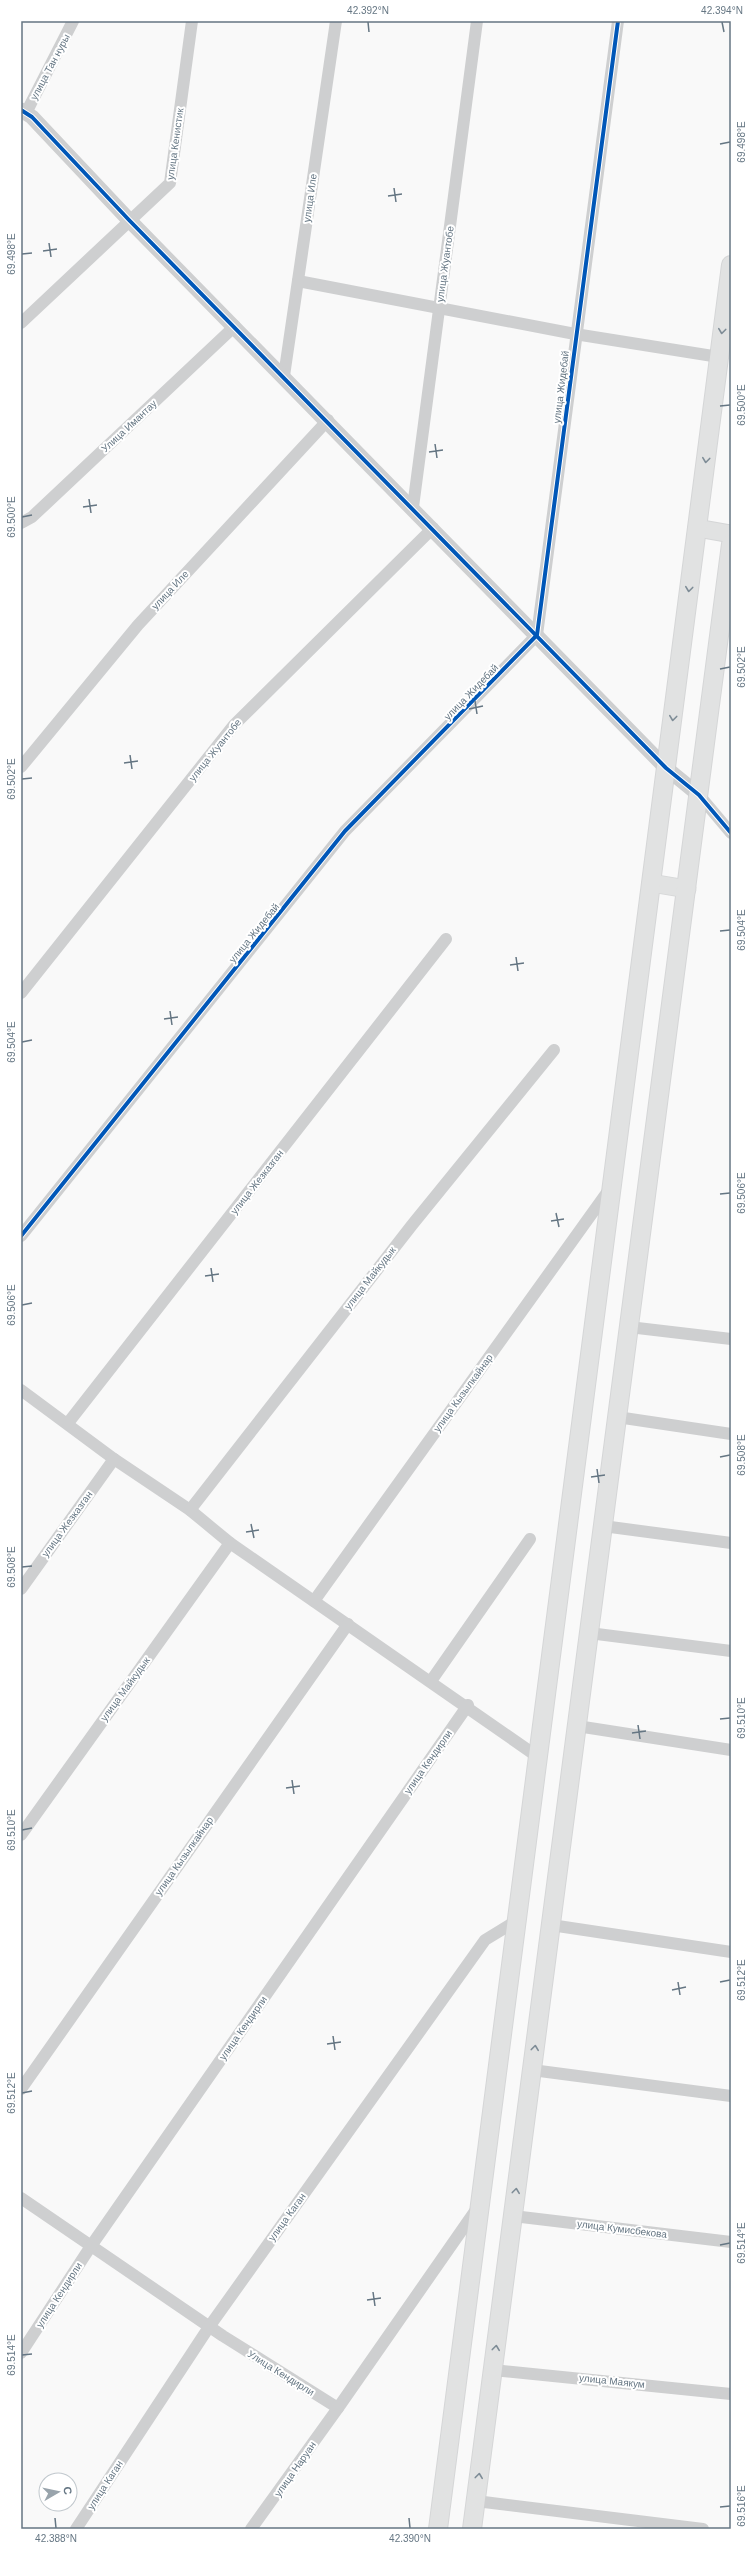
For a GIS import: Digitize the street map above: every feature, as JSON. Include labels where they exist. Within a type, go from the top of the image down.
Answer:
[{"type":"main road","points":[[438,2529],[478,2206],[538,1757],[731,265]]},
{"type":"main road","points":[[697,528],[731,534]]},
{"type":"main road","points":[[472,2529],[731,544]]},
{"type":"main road","points":[[651,883],[686,889]]},
{"type":"street","name":"улица Тан нуры","points":[[23,111],[73,21]]},
{"type":"street","name":"улица Кенистик","points":[[21,323],[170,183],[192,21]]},
{"type":"street","name":"улица Иле","points":[[284,376],[336,21]]},
{"type":"street","name":"улица Жуантобе","points":[[413,507],[477,21]]},
{"type":"street","name":"улица Жидебай","points":[[21,1236],[345,832],[537,635],[575,334],[618,21]]},
{"type":"street","points":[[23,111],[328,420],[666,768],[699,795],[731,833]]},
{"type":"street","points":[[298,281],[575,334],[719,357]]},
{"type":"street","name":"Улица Имантау","points":[[21,523],[32,517],[235,326]]},
{"type":"street","name":"улица Иле","points":[[21,767],[138,625],[328,420]]},
{"type":"street","name":"улица Жуантобе","points":[[21,994],[234,725],[433,528]]},
{"type":"street","name":"улица Жезказган","points":[[68,1423],[446,939]]},
{"type":"street","name":"улица Майкудык","points":[[190,1510],[412,1225],[554,1050]]},
{"type":"street","name":"улица Кызылкайнар","points":[[314,1601],[612,1186]]},
{"type":"street","points":[[629,1327],[731,1339]]},
{"type":"street","points":[[21,1390],[68,1423],[114,1459],[190,1510],[230,1543],[467,1706],[538,1757]]},
{"type":"street","points":[[617,1417],[731,1434]]},
{"type":"street","name":"улица Жезказган","points":[[21,1589],[114,1459]]},
{"type":"street","points":[[603,1526],[731,1543]]},
{"type":"street","points":[[431,1681],[530,1539]]},
{"type":"street","name":"улица Майкудык","points":[[21,1835],[230,1543]]},
{"type":"street","name":"улица Кызылкайнар","points":[[21,2089],[348,1624]]},
{"type":"street","points":[[589,1633],[731,1651]]},
{"type":"street","name":"улица Кендирли","points":[[21,2353],[91,2246],[467,1706]]},
{"type":"street","points":[[577,1726],[731,1750]]},
{"type":"street","name":"улица Каган","points":[[76,2529],[209,2327],[485,1940],[516,1921]]},
{"type":"street","points":[[551,1925],[731,1952]]},
{"type":"street","points":[[532,2070],[731,2096]]},
{"type":"street","name":"Улица Кендирли","points":[[21,2198],[209,2327],[338,2408]]},
{"type":"street","points":[[338,2408],[478,2206]]},
{"type":"street","name":"улица Кумисбекова","points":[[513,2216],[731,2242]]},
{"type":"street","name":"улица Маякум","points":[[493,2370],[731,2394]]},
{"type":"street","name":"улица Наруан","points":[[252,2529],[338,2408]]},
{"type":"street","points":[[476,2501],[703,2529]]},
{"type":"cycle path","points":[[21,1236],[345,831],[537,635],[618,21]]},
{"type":"cycle path","points":[[21,110],[32,117],[129,220],[666,768],[699,795],[731,833]]}]
